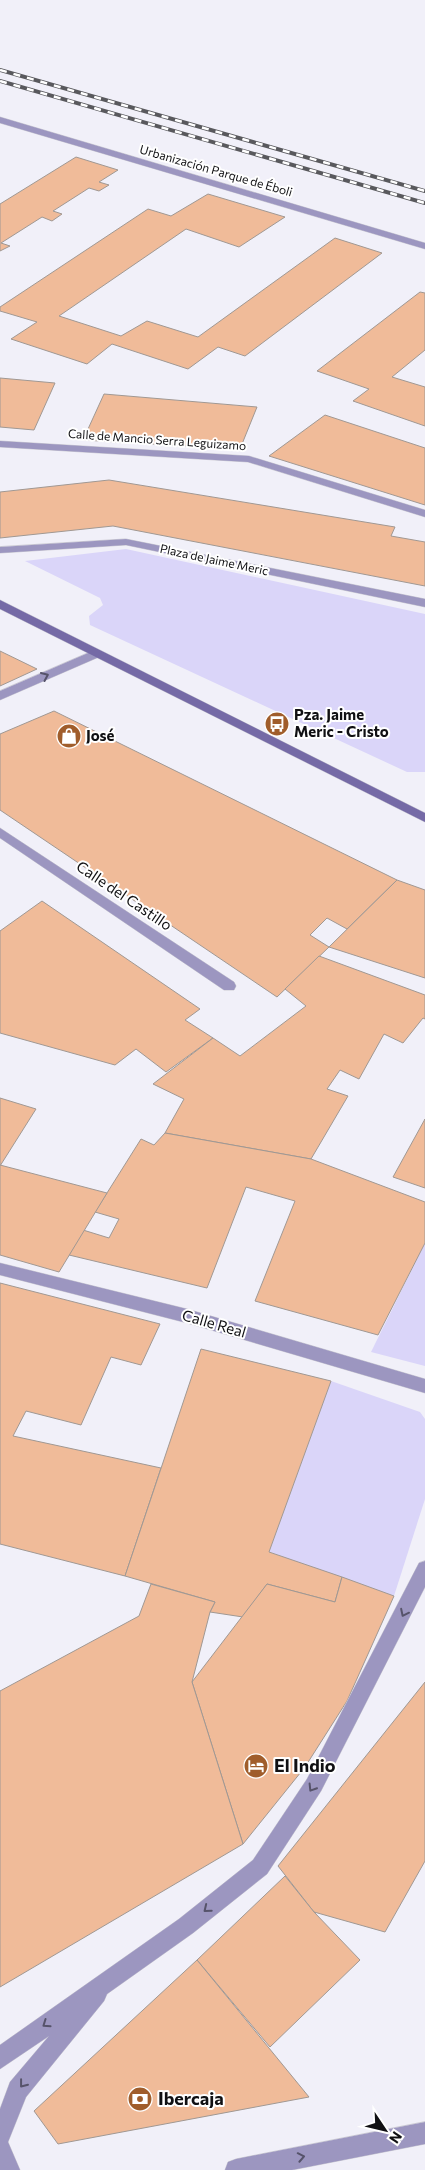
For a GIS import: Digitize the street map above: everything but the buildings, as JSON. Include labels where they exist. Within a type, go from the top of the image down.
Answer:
[{"type":"street","name":"Urbanización Parque de Éboli","points":[[0,120],[425,246]]},
{"type":"street","name":"Calle de Mancio Serra Leguizamo","points":[[0,444],[249,459],[425,514]]},
{"type":"street","name":"Plaza de Jaime Meric","points":[[0,550],[126,542],[425,603]]},
{"type":"street","points":[[0,604],[95,654],[425,818]]},
{"type":"street","points":[[0,696],[95,654]]},
{"type":"street","name":"Calle del Castillo","points":[[0,832],[229,986]]},
{"type":"street","name":"Calle Real","points":[[0,1269],[187,1316],[425,1386]]},
{"type":"street","points":[[0,2058],[186,1926],[260,1867],[314,1785],[393,1636],[425,1569]]},
{"type":"street","points":[[0,2136],[18,2090],[109,1979]]},
{"type":"street","points":[[236,2170],[425,2133]]},
{"type":"street","points":[[0,2149],[9,2170]]},
{"type":"shaded area","points":[[126,549],[425,614],[425,772],[407,772],[90,625],[89,616],[103,605],[100,598],[25,561]]},
{"type":"shaded area","points":[[425,1243],[425,1366],[371,1352]]},
{"type":"shaded area","points":[[331,1381],[420,1412],[425,1419],[425,1499],[394,1596],[269,1552]]},
{"type":"railway","points":[[0,70],[425,191]]},
{"type":"railway","points":[[0,81],[425,203]]},
{"type":"place","name":"Pza. Jaime Meric - Cristo","points":[[277,724]]},
{"type":"place","name":"José","points":[[69,736]]},
{"type":"place","name":"El Indio","points":[[256,1766]]},
{"type":"place","name":"Ibercaja","points":[[140,2099]]}]
